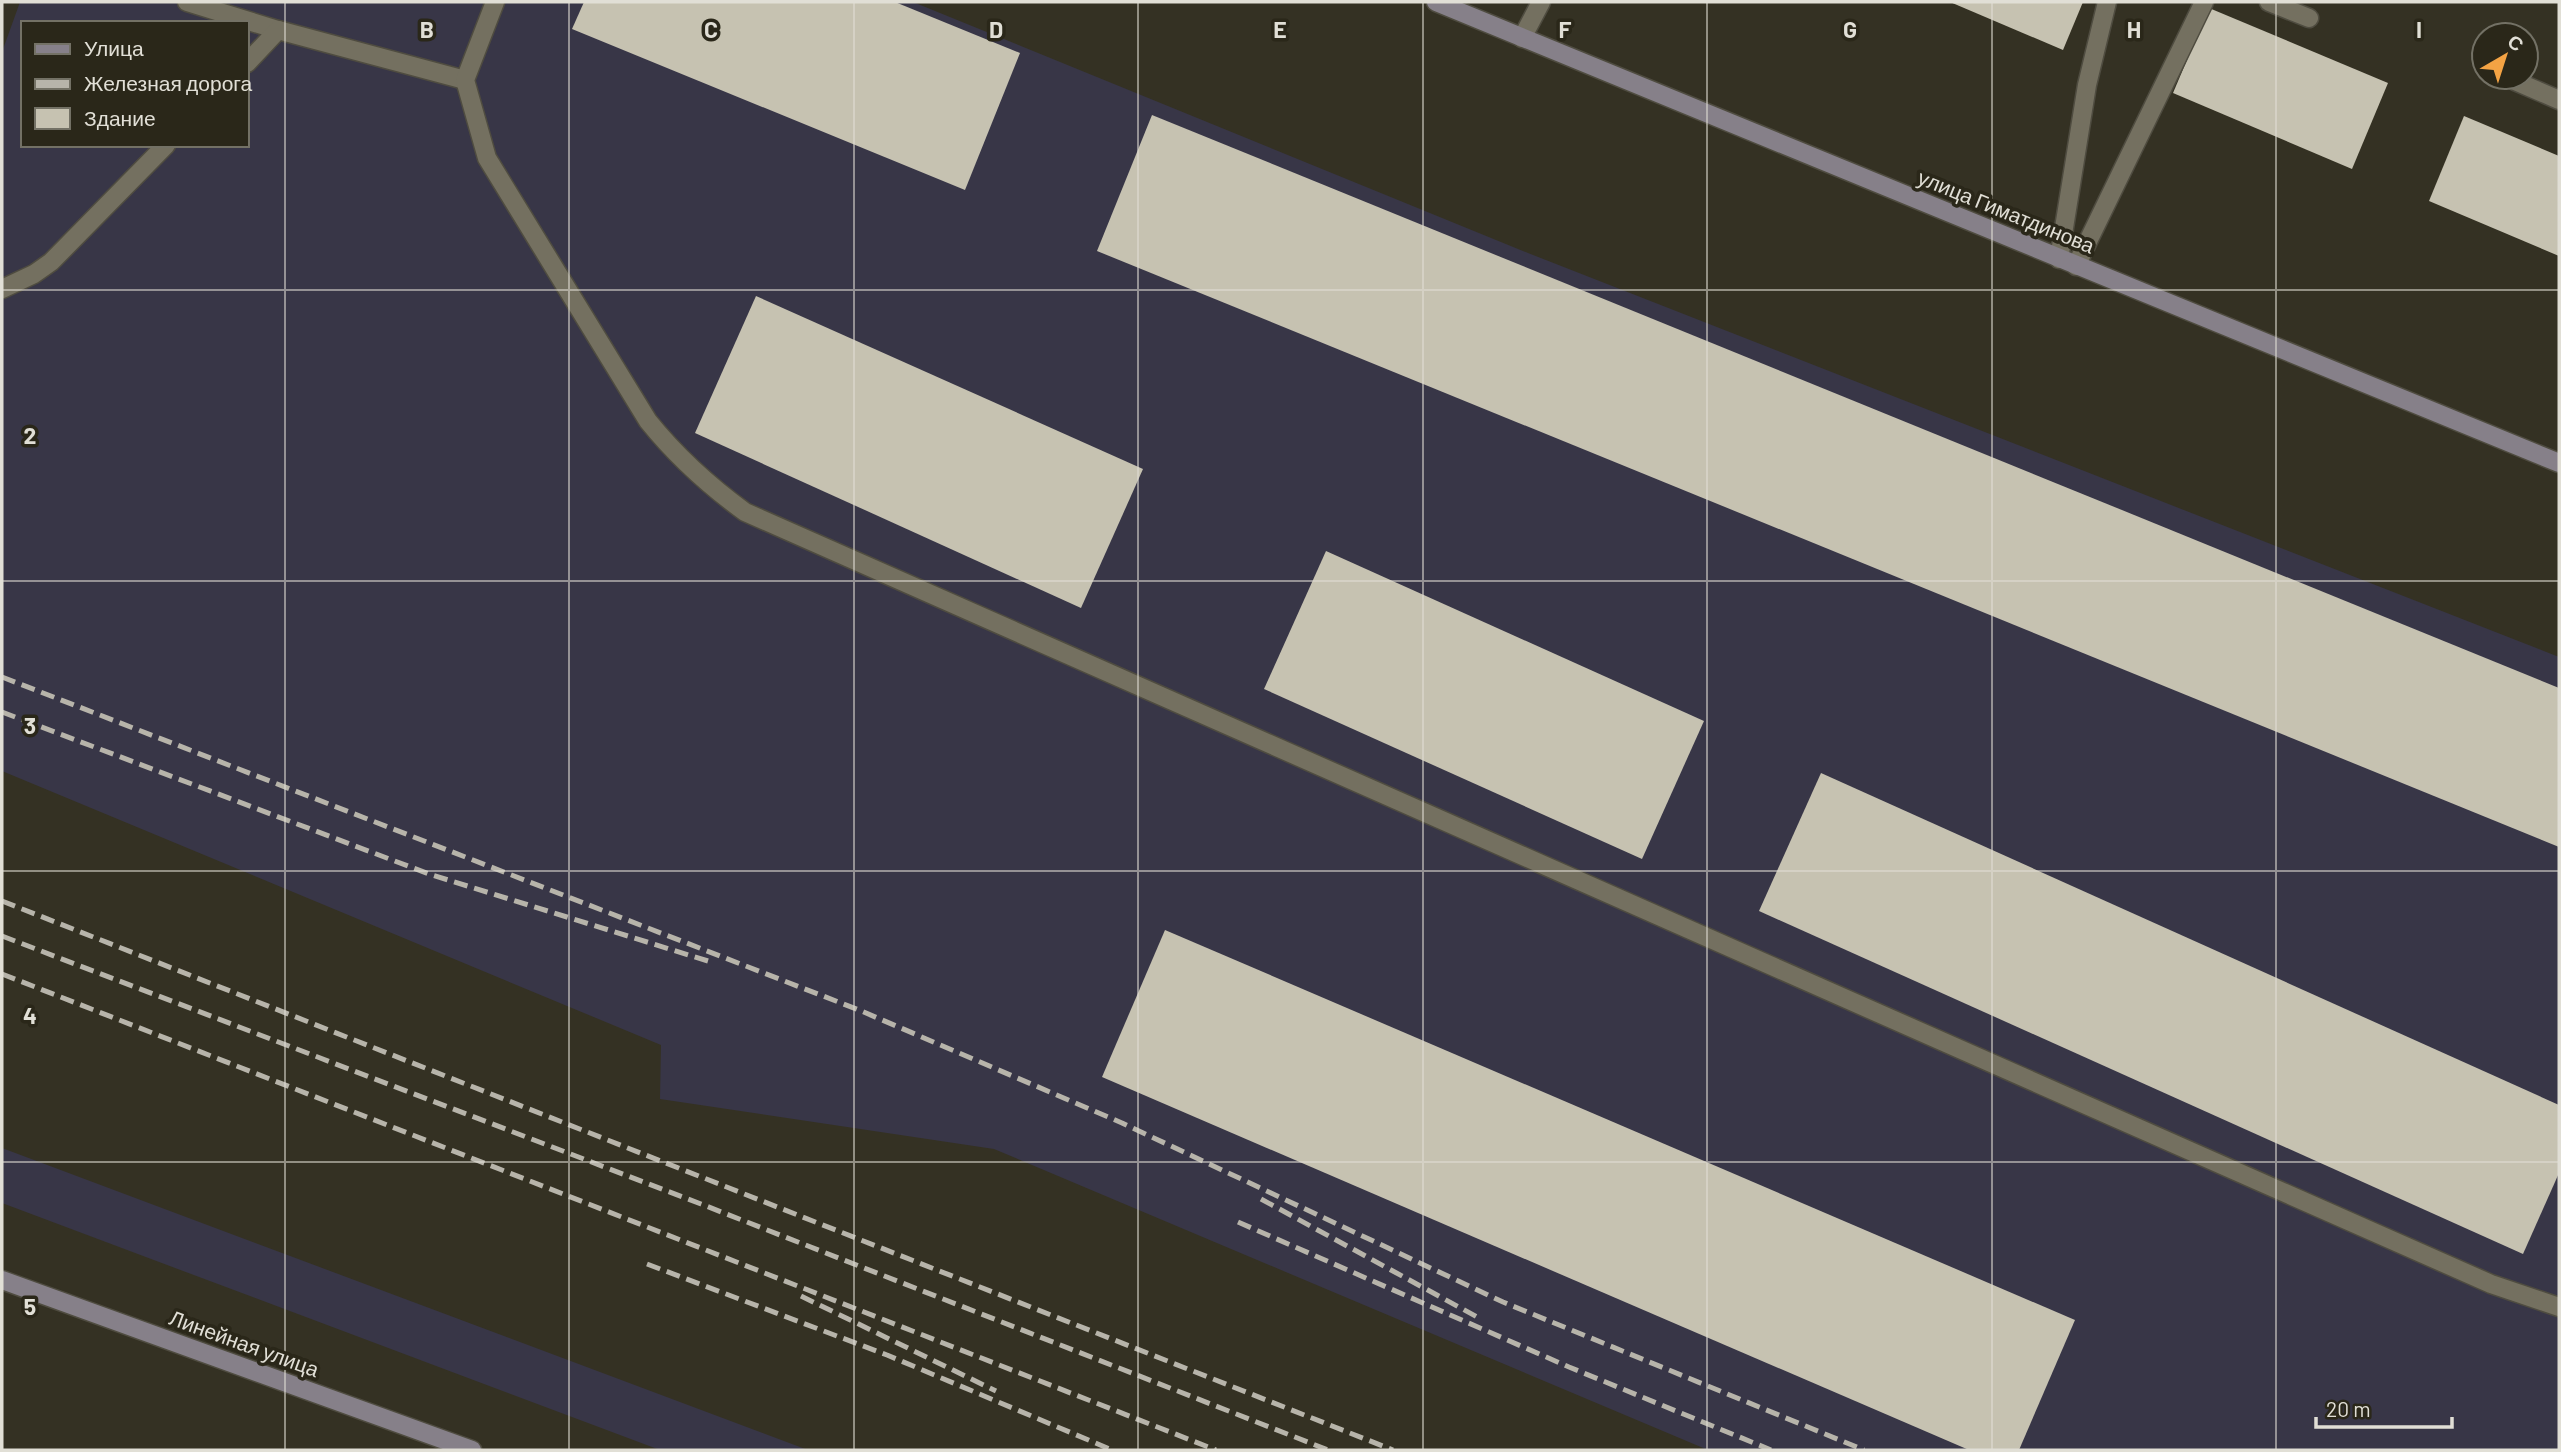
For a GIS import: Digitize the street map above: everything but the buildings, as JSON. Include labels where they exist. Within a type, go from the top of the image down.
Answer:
[{"type":"main road","name":"улица Гиматдинова","points":[[1436,2],[2559,463]]},
{"type":"main road","name":"Линейная улица","points":[[2,1280],[471,1450]]},
{"type":"street","points":[[187,2],[278,30],[466,80]]},
{"type":"street","points":[[495,2],[466,80],[487,158],[648,421],[673,452],[706,484],[745,512],[2491,1284],[2559,1307]]},
{"type":"street","points":[[1522,38],[1541,2]]},
{"type":"street","points":[[2067,262],[2087,85],[2107,2]]},
{"type":"street","points":[[2067,262],[2204,2]]},
{"type":"street","points":[[2269,2],[2309,18]]},
{"type":"street","points":[[248,62],[278,30]]},
{"type":"street","points":[[2538,91],[2559,100]]},
{"type":"street","points":[[2,289],[34,274],[51,262],[164,147]]},
{"type":"shaded area","points":[[20,2],[913,2],[1528,253],[2559,657],[2559,1450],[1708,1450],[994,1149],[660,1099],[661,1045],[2,771],[2,52]]},
{"type":"shaded area","points":[[2,1148],[808,1450],[660,1450],[2,1203]]},
{"type":"railway","points":[[2,677],[859,1010],[1122,1123],[1503,1302],[1864,1450]]},
{"type":"railway","points":[[2,712],[429,874],[708,961]]},
{"type":"railway","points":[[2,901],[1393,1450]]},
{"type":"railway","points":[[2,936],[701,1204],[1328,1450]]},
{"type":"railway","points":[[2,974],[1216,1450]]},
{"type":"railway","points":[[1261,1199],[1479,1318]]},
{"type":"railway","points":[[1238,1222],[1569,1367],[1771,1450]]},
{"type":"railway","points":[[647,1264],[887,1355],[1112,1450]]},
{"type":"railway","points":[[801,1296],[996,1391]]}]
